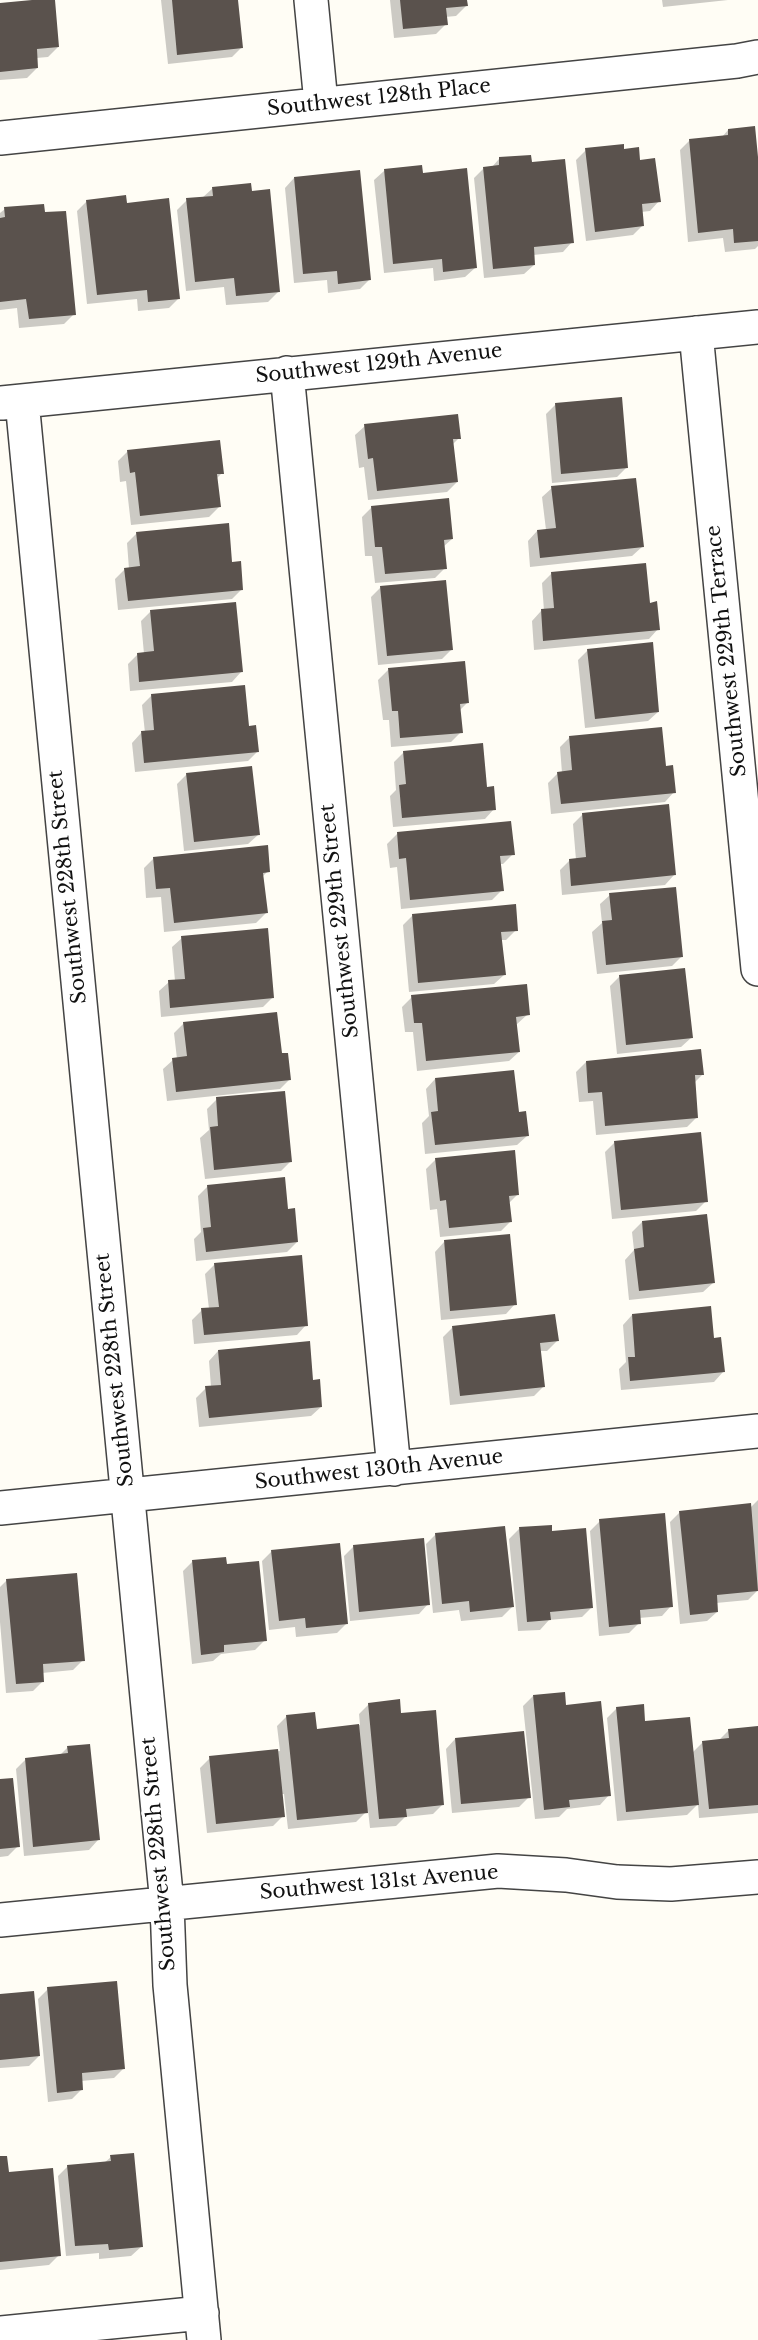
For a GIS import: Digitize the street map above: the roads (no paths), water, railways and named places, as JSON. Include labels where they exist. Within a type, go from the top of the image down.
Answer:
[{"type":"street","points":[[311,0],[321,103]]},
{"type":"street","name":"Southwest 128th Place","points":[[0,138],[758,57]]},
{"type":"street","name":"Southwest 129th Avenue","points":[[11,402],[758,327]]},
{"type":"street","name":"Southwest 229th Terrace","points":[[696,333],[758,969]]},
{"type":"street","name":"Southwest 229th Street","points":[[287,373],[393,1469]]},
{"type":"street","name":"Southwest 228th Street","points":[[11,402],[127,1494],[167,1904],[170,1985],[203,2327]]},
{"type":"street","name":"Southwest 130th Avenue","points":[[0,1508],[758,1431]]},
{"type":"street","name":"Southwest 131st Avenue","points":[[0,1920],[498,1871],[566,1875],[617,1882],[671,1884],[758,1876]]},
{"type":"street","points":[[0,2333],[203,2327]]}]
